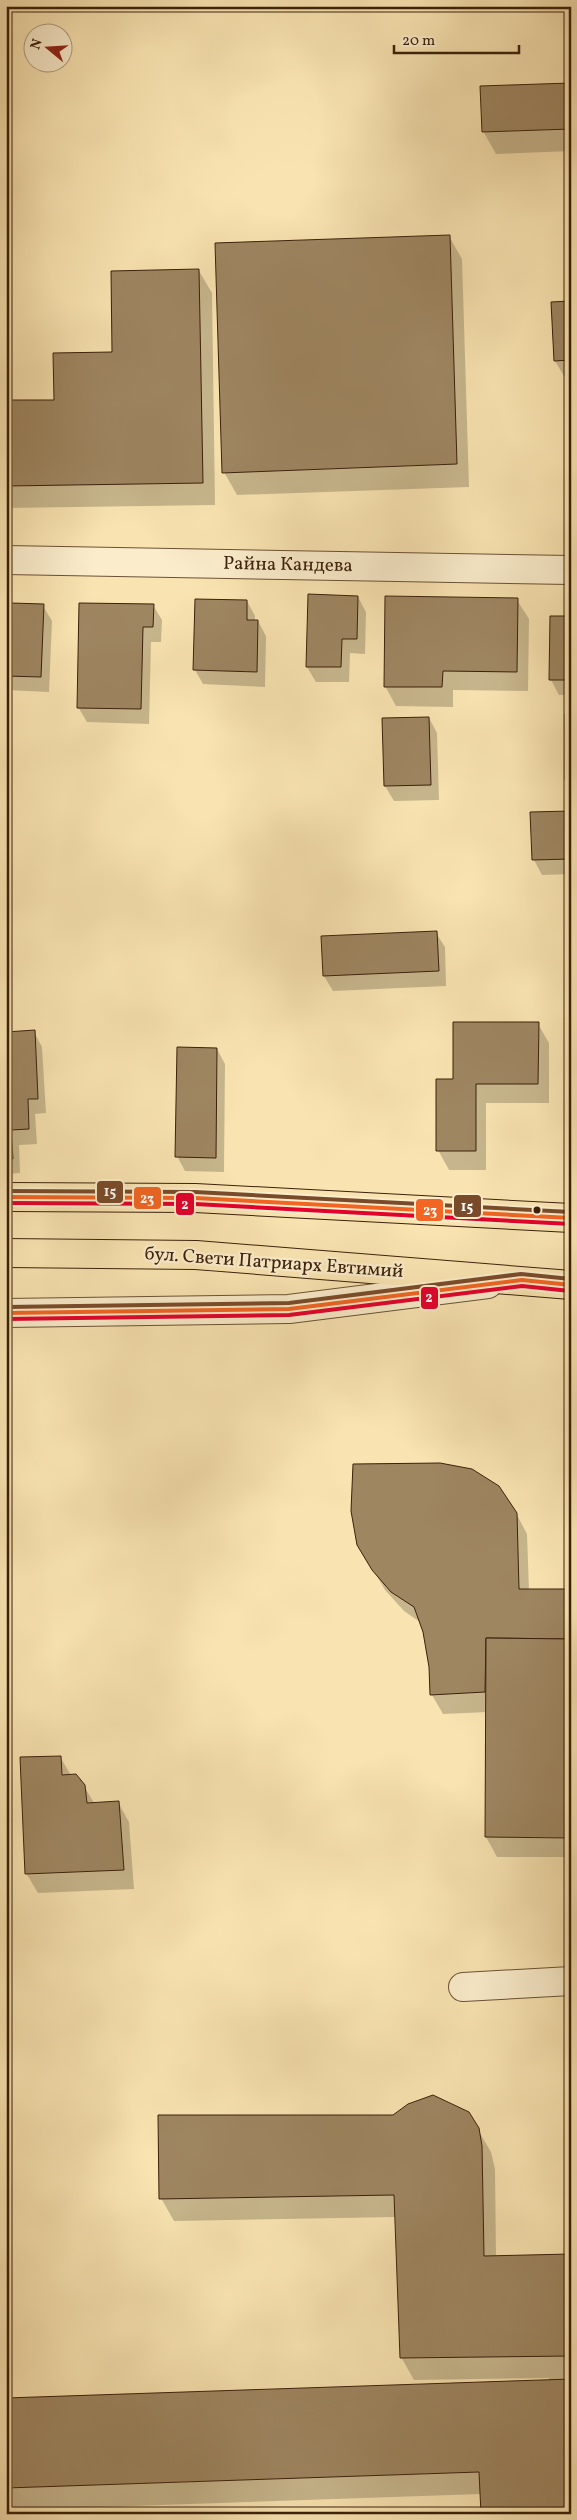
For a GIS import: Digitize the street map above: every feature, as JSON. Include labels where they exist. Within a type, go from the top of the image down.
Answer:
[{"type":"main road","points":[[6,1197],[195,1198],[571,1218]]},
{"type":"main road","name":"бул. Свети Патриарх Евтимий","points":[[6,1253],[196,1255],[571,1285]]},
{"type":"street","name":"Райна Кандева","points":[[6,560],[571,570]]},
{"type":"street","points":[[6,1313],[289,1309],[522,1280]]},
{"type":"street","points":[[463,1987],[571,1981]]},
{"type":"building","points":[[571,83],[571,129],[482,132],[480,86]]},
{"type":"building","points":[[450,235],[457,464],[222,473],[215,243]]},
{"type":"building","points":[[199,269],[203,483],[6,486],[6,400],[54,400],[53,353],[112,352],[111,271]]},
{"type":"building","points":[[571,301],[571,360],[554,361],[551,302]]},
{"type":"building","points":[[567,426],[571,426],[571,514],[567,514]]},
{"type":"building","points":[[308,594],[358,596],[357,639],[342,639],[341,667],[306,667]]},
{"type":"building","points":[[385,596],[518,598],[517,672],[443,671],[442,687],[384,687]]},
{"type":"building","points":[[195,599],[247,600],[247,620],[258,620],[257,672],[193,670]]},
{"type":"building","points":[[11,603],[44,604],[41,677],[6,676],[6,612],[11,613]]},
{"type":"building","points":[[79,603],[154,604],[153,627],[143,627],[141,709],[77,708]]},
{"type":"building","points":[[550,616],[571,616],[571,680],[549,680]]},
{"type":"building","points":[[565,714],[571,714],[571,779],[565,779]]},
{"type":"building","points":[[429,717],[431,785],[384,786],[382,718]]},
{"type":"building","points":[[571,811],[571,859],[532,860],[530,812]]},
{"type":"building","points":[[437,931],[439,971],[323,976],[321,936]]},
{"type":"building","points":[[453,1022],[539,1022],[538,1084],[476,1084],[476,1151],[436,1151],[436,1079],[453,1079]]},
{"type":"building","points":[[35,1030],[38,1099],[28,1099],[29,1129],[11,1130],[13,1159],[6,1159],[6,1032]]},
{"type":"building","points":[[177,1047],[217,1048],[216,1158],[175,1157]]},
{"type":"building","points":[[440,1463],[472,1469],[499,1486],[517,1513],[519,1589],[571,1589],[571,1639],[486,1638],[485,1692],[430,1695],[429,1667],[423,1632],[414,1607],[391,1592],[372,1570],[357,1545],[351,1511],[353,1464]]},
{"type":"building","points":[[486,1638],[571,1639],[571,1838],[485,1837]]},
{"type":"building","points":[[61,1756],[62,1775],[76,1774],[85,1785],[87,1803],[119,1801],[124,1870],[25,1874],[20,1757]]},
{"type":"building","points":[[433,2095],[469,2112],[479,2128],[482,2146],[484,2256],[571,2254],[571,2356],[400,2358],[394,2195],[159,2199],[158,2115],[393,2115],[408,2104]]},
{"type":"building","points":[[571,2379],[571,2514],[481,2514],[479,2472],[6,2488],[6,2398]]},
{"type":"transit line","name":"15","points":[[6,1191],[195,1192],[571,1212]]},
{"type":"transit line","name":"23","points":[[6,1197],[195,1198],[571,1218]]},
{"type":"transit line","name":"2","points":[[6,1203],[195,1204],[571,1224]]},
{"type":"transit line","name":"15","points":[[6,1307],[289,1303],[521,1274],[571,1279]]},
{"type":"transit line","name":"23","points":[[6,1313],[289,1309],[522,1280],[571,1285]]},
{"type":"transit line","name":"2","points":[[6,1319],[289,1315],[522,1286],[570,1291]]}]
